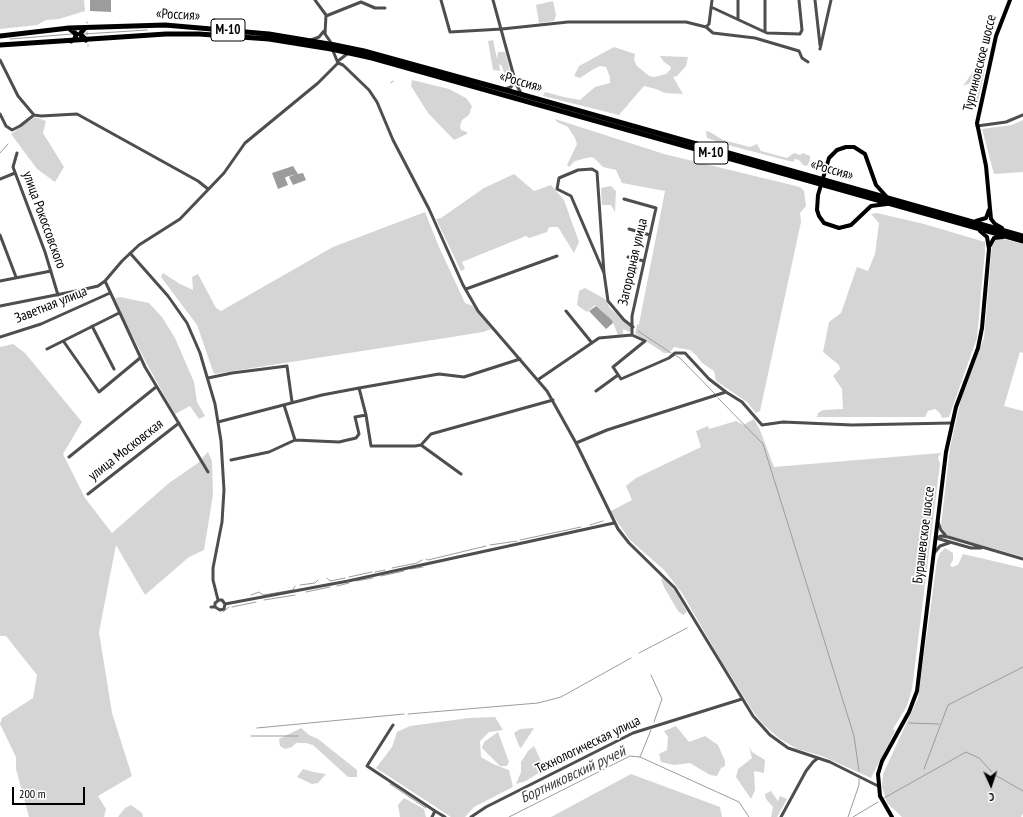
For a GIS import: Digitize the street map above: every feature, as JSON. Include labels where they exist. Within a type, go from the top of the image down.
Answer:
[{"type":"highway","name":"«Россия»","points":[[0,36],[69,28],[165,25],[307,40],[335,45],[364,51],[502,89],[893,202],[975,228],[1023,236]]},
{"type":"highway","points":[[69,28],[74,30],[76,34],[74,39],[71,41]]},
{"type":"highway","points":[[86,28],[80,33],[86,40]]},
{"type":"highway","name":"«Россия»","points":[[0,45],[166,34],[246,37],[294,42],[372,58],[893,202],[966,220],[1023,241]]},
{"type":"highway","points":[[246,37],[372,58]]},
{"type":"main road","name":"Тургиновское шоссе","points":[[966,220],[980,222],[984,220],[988,214],[989,204],[986,166],[977,126],[978,116],[996,36],[1010,0]]},
{"type":"main road","points":[[852,147],[857,148],[867,157],[878,189],[893,202],[871,206],[851,225],[839,228],[828,225],[820,218],[817,210],[818,195],[831,155],[838,149],[852,147]]},
{"type":"main road","name":"Тургиновское шоссе","points":[[989,204],[994,223],[1010,235]]},
{"type":"main road","points":[[975,228],[986,235],[989,249]]},
{"type":"main road","points":[[989,249],[991,242],[995,238],[1010,235]]},
{"type":"main road","name":"Бурашевское шоссе","points":[[892,817],[881,799],[878,786],[878,772],[882,761],[909,712],[917,691],[944,466],[952,423],[961,391],[980,339],[989,249]]},
{"type":"street","points":[[316,0],[326,16],[324,29],[327,39],[335,45]]},
{"type":"street","points":[[441,0],[450,32],[500,29],[568,22],[686,22],[706,27],[713,33],[755,38],[799,51],[802,58],[808,62]]},
{"type":"street","points":[[493,0],[518,90],[526,96]]},
{"type":"street","points":[[706,27],[709,24],[712,0]]},
{"type":"street","points":[[738,0],[738,19]]},
{"type":"street","points":[[765,0],[765,32]]},
{"type":"street","points":[[711,7],[765,32],[800,34],[802,30],[799,0]]},
{"type":"street","points":[[815,0],[820,49],[831,0]]},
{"type":"street","points":[[326,16],[361,2],[375,8],[385,8]]},
{"type":"street","points":[[307,40],[317,38],[324,29]]},
{"type":"street","points":[[333,51],[338,62],[369,90],[377,102],[393,140],[429,209],[466,289],[478,311],[539,379],[553,400],[576,443],[614,523],[629,543],[675,588],[742,698],[760,724],[775,738],[792,750],[818,758],[847,770],[878,786]]},
{"type":"street","points":[[0,306],[98,286],[105,282],[130,253],[180,219],[224,173],[245,143],[318,83],[347,54]]},
{"type":"street","points":[[0,60],[20,100],[34,115],[77,114],[198,181],[208,190]]},
{"type":"street","points":[[502,89],[509,88],[515,80]]},
{"type":"street","points":[[0,114],[6,126],[12,130],[20,126],[34,115]]},
{"type":"street","points":[[977,126],[1006,122],[1023,115]]},
{"type":"street","name":"улица Рокоссовского","points":[[18,153],[13,164],[15,173],[51,271],[58,295]]},
{"type":"street","points":[[604,273],[571,196],[557,188],[560,178],[568,173],[588,169],[594,170],[597,174],[604,273],[608,301],[624,320],[633,327]]},
{"type":"street","points":[[0,179],[15,173]]},
{"type":"street","name":"Загородная улица","points":[[624,199],[656,208],[632,316],[632,335]]},
{"type":"street","points":[[629,229],[650,234]]},
{"type":"street","points":[[0,235],[16,278]]},
{"type":"street","points":[[130,253],[180,311],[193,335],[208,378],[218,422],[224,490],[223,518],[213,568],[218,600],[215,603],[215,607]]},
{"type":"street","points":[[466,289],[557,256]]},
{"type":"street","points":[[628,257],[644,261]]},
{"type":"street","points":[[0,281],[51,271]]},
{"type":"street","points":[[105,282],[140,358],[208,472]]},
{"type":"street","name":"Заветная улица","points":[[0,337],[41,324],[110,293]]},
{"type":"street","points":[[566,311],[592,342]]},
{"type":"street","points":[[47,349],[64,342],[119,313]]},
{"type":"street","points":[[92,326],[114,369]]},
{"type":"street","points":[[539,379],[592,342],[605,337],[632,335],[646,341],[613,367],[618,375],[623,379],[668,358],[676,352],[688,354],[709,379],[742,402],[762,425],[783,422],[852,425],[952,423]]},
{"type":"street","points":[[64,342],[99,392],[140,358]]},
{"type":"street","points":[[218,422],[292,402],[435,374],[464,377],[520,359]]},
{"type":"street","points":[[208,378],[232,373],[287,366],[292,402]]},
{"type":"street","points":[[596,391],[618,375]]},
{"type":"street","points":[[69,456],[156,387]]},
{"type":"street","points":[[359,388],[366,415],[371,446],[421,446],[461,474]]},
{"type":"street","points":[[576,443],[607,430],[726,392]]},
{"type":"street","points":[[421,446],[432,434],[553,400]]},
{"type":"street","points":[[284,405],[295,440]]},
{"type":"street","points":[[231,460],[269,452],[295,440],[339,442],[356,438],[359,434],[355,417],[366,415]]},
{"type":"street","name":"улица Московская","points":[[88,494],[179,423]]},
{"type":"street","points":[[938,521],[941,530],[948,537]]},
{"type":"street","points":[[225,604],[348,581],[614,523]]},
{"type":"street","points":[[936,538],[939,536],[948,537],[1023,559]]},
{"type":"street","points":[[936,538],[972,548],[985,548]]},
{"type":"street","points":[[933,555],[940,546],[951,543]]},
{"type":"street","points":[[218,600],[222,600],[225,604]]},
{"type":"street","points":[[220,610],[224,609],[225,604]]},
{"type":"street","points":[[211,607],[215,607],[220,610]]},
{"type":"street","points":[[220,610],[220,616]]},
{"type":"street","name":"Технологическая улица","points":[[471,817],[633,733],[742,698]]},
{"type":"street","points":[[393,725],[365,765],[445,817]]},
{"type":"street","points":[[781,817],[806,771],[818,758]]},
{"type":"street","points":[[432,817],[435,811]]},
{"type":"shaded area","points":[[0,0],[84,0],[85,11],[59,19],[46,20],[37,25],[0,29]]},
{"type":"shaded area","points":[[90,0],[111,0],[111,12],[90,11]]},
{"type":"shaded area","points":[[553,1],[556,15],[554,21],[539,23],[536,5]]},
{"type":"shaded area","points":[[493,40],[497,59],[498,52],[505,52],[512,79],[505,76],[502,66],[499,64],[500,71],[493,70],[488,41]]},
{"type":"shaded area","points":[[614,47],[635,54],[634,60],[637,66],[649,76],[654,77],[666,74],[671,69],[660,56],[688,57],[686,66],[677,76],[673,77],[683,94],[665,93],[644,86],[619,115],[543,96],[545,92],[580,100],[595,87],[610,83],[610,77],[606,67],[600,66],[580,78],[574,76],[579,66]]},
{"type":"shaded area","points":[[982,67],[985,69],[977,105],[973,98],[973,87],[970,83],[963,86],[973,72]]},
{"type":"shaded area","points":[[412,80],[449,89],[466,98],[472,106],[469,115],[462,120],[460,126],[461,130],[467,132],[467,134],[454,140],[428,113],[411,86]]},
{"type":"shaded area","points":[[35,117],[46,121],[43,133],[64,167],[55,182],[37,169],[11,134]]},
{"type":"shaded area","points":[[555,119],[664,154],[800,187],[804,191],[806,206],[800,213],[801,222],[760,411],[756,413],[747,402],[716,381],[714,371],[702,363],[690,350],[674,347],[669,353],[664,353],[635,334],[637,325],[639,324],[665,191],[622,183],[616,170],[603,167],[591,157],[575,161],[569,167],[567,165],[577,144],[568,127],[557,122]]},
{"type":"shaded area","points":[[1023,120],[1023,172],[994,174],[982,129],[1012,125]]},
{"type":"shaded area","points":[[706,131],[723,140],[750,147],[757,144],[761,151],[787,158],[794,153],[800,155],[803,153],[810,156],[810,160],[807,166],[803,165],[799,160],[795,159],[793,162],[724,144],[707,138]]},
{"type":"shaded area","points":[[293,166],[298,174],[303,173],[306,180],[293,185],[289,177],[296,174],[286,177],[285,178],[288,185],[278,189],[272,173]]},
{"type":"shaded area","points":[[514,174],[534,191],[551,185],[564,200],[579,242],[574,253],[558,227],[549,227],[547,232],[529,238],[526,236],[462,262],[465,269],[461,271],[436,219],[441,218],[484,188]]},
{"type":"shaded area","points":[[611,186],[616,191],[615,212],[611,205],[602,205],[601,188]]},
{"type":"shaded area","points":[[425,212],[439,247],[465,303],[473,306],[491,329],[483,332],[214,374],[197,325],[161,277],[163,273],[193,290],[192,277],[198,274],[216,308],[221,311],[333,247]]},
{"type":"shaded area","points":[[877,213],[924,224],[985,242],[977,338],[949,417],[942,418],[940,413],[935,409],[928,411],[925,417],[817,417],[818,413],[823,410],[843,409],[842,389],[833,376],[840,369],[839,365],[823,352],[829,322],[841,313],[857,267],[868,271],[875,254],[879,223],[871,214]]},
{"type":"shaded area","points":[[1000,238],[1023,244],[1023,353],[1020,352],[1004,406],[1023,411],[1023,557],[949,536],[945,533],[941,525],[950,448],[961,399],[984,338],[992,245],[995,240]]},
{"type":"shaded area","points":[[585,288],[605,299],[610,308],[632,328],[630,332],[623,329],[623,334],[618,335],[612,320],[595,305],[587,312],[577,305],[579,291]]},
{"type":"shaded area","points":[[120,297],[149,303],[162,317],[175,338],[194,382],[197,402],[205,416],[199,419],[190,406],[175,414],[124,319],[115,298]]},
{"type":"shaded area","points":[[596,306],[612,320],[613,323],[606,329],[589,311]]},
{"type":"shaded area","points":[[13,344],[25,353],[82,422],[63,454],[85,498],[112,533],[169,483],[198,463],[208,452],[212,461],[213,495],[204,550],[189,557],[145,595],[116,545],[99,632],[112,713],[132,776],[98,796],[106,809],[104,817],[29,817],[16,769],[16,757],[0,724],[2,718],[33,698],[37,675],[6,636],[0,636],[0,347]]},
{"type":"shaded area","points":[[754,419],[760,430],[774,467],[941,453],[938,458],[940,464],[912,689],[907,706],[893,729],[895,731],[871,778],[822,756],[797,749],[780,739],[764,725],[754,713],[719,657],[682,593],[664,570],[630,540],[611,511],[632,500],[626,486],[636,478],[701,447],[696,431],[708,426],[709,429],[736,421],[743,425]]},
{"type":"shaded area","points":[[945,548],[953,553],[953,560],[950,565],[952,567],[958,565],[963,554],[1023,568],[1023,813],[1021,817],[902,817],[887,803],[882,787],[883,774],[918,698],[937,561],[940,553]]},
{"type":"shaded area","points":[[663,578],[675,591],[687,612],[683,615],[678,611],[665,589],[661,580]]},
{"type":"shaded area","points":[[495,717],[503,730],[489,732],[480,741],[481,757],[493,764],[509,770],[513,787],[474,807],[465,817],[451,817],[376,768],[392,747],[397,732],[410,726],[469,718]]},
{"type":"shaded area","points":[[676,726],[689,742],[705,736],[718,745],[725,761],[725,766],[721,768],[717,776],[710,775],[690,763],[674,765],[661,762],[659,754],[667,750],[668,737],[664,731]]},
{"type":"shaded area","points":[[301,728],[309,735],[318,739],[357,770],[357,777],[348,777],[313,745],[296,743],[292,747],[285,749],[280,746],[279,739]]},
{"type":"shaded area","points":[[534,728],[521,748],[514,733],[520,729]]},
{"type":"shaded area","points":[[498,732],[509,762],[507,766],[500,766],[482,748],[484,742]]},
{"type":"shaded area","points":[[534,746],[541,761],[541,769],[537,774],[526,781],[516,784],[521,772],[521,762],[528,751]]},
{"type":"shaded area","points":[[749,746],[752,752],[765,760],[764,773],[754,771],[755,790],[751,799],[736,777],[738,769],[752,758]]},
{"type":"shaded area","points":[[303,769],[326,774],[318,783],[312,784],[297,777]]},
{"type":"shaded area","points":[[631,774],[720,807],[722,817],[551,817]]},
{"type":"shaded area","points":[[771,791],[778,801],[780,796],[787,799],[777,817],[771,817],[773,807],[766,799],[765,794]]},
{"type":"shaded area","points":[[404,798],[424,809],[426,817],[400,817],[398,805]]},
{"type":"shaded area","points":[[131,805],[142,813],[143,817],[118,817],[125,808]]},
{"type":"waterway","points":[[84,34],[147,30]]},
{"type":"waterway","points":[[10,39],[72,34]]},
{"type":"waterway","points":[[0,153],[8,144]]},
{"type":"waterway","points":[[638,331],[671,353]]},
{"type":"waterway","points":[[673,357],[675,355],[681,359],[715,394]]},
{"type":"waterway","points":[[718,398],[763,444],[854,736],[859,771]]},
{"type":"waterway","points":[[590,525],[603,521]]},
{"type":"waterway","points":[[520,540],[581,527]]},
{"type":"waterway","points":[[490,545],[517,541]]},
{"type":"waterway","points":[[426,559],[428,560],[486,546]]},
{"type":"waterway","points":[[392,568],[417,563],[422,560]]},
{"type":"waterway","points":[[411,569],[423,567]]},
{"type":"waterway","points":[[375,572],[385,570]]},
{"type":"waterway","points":[[381,576],[404,571]]},
{"type":"waterway","points":[[349,577],[372,572]]},
{"type":"waterway","points":[[327,578],[330,581],[345,578]]},
{"type":"waterway","points":[[356,581],[373,578]]},
{"type":"waterway","points":[[300,585],[315,583],[318,580]]},
{"type":"waterway","points":[[337,586],[349,583]]},
{"type":"waterway","points":[[251,595],[259,592],[263,595],[293,590],[295,586]]},
{"type":"waterway","points":[[306,592],[330,587]]},
{"type":"waterway","points":[[264,600],[295,595]]},
{"type":"waterway","points":[[232,607],[256,602]]},
{"type":"waterway","points":[[223,612],[229,607]]},
{"type":"waterway","points":[[639,653],[687,628]]},
{"type":"waterway","points":[[408,714],[538,703],[561,697],[631,658]]},
{"type":"waterway","points":[[924,769],[948,705],[1023,667]]},
{"type":"waterway","points":[[651,675],[662,699],[654,722]]},
{"type":"waterway","points":[[257,728],[404,714]]},
{"type":"waterway","points":[[909,723],[939,724]]},
{"type":"waterway","points":[[640,757],[651,730]]},
{"type":"waterway","points":[[251,736],[298,736]]},
{"type":"waterway","name":"Бортниковский ручей","points":[[884,798],[966,752],[979,758],[992,772]]},
{"type":"waterway","name":"Бортниковский ручей","points":[[509,817],[630,756],[640,757],[739,802],[749,817]]},
{"type":"waterway","points":[[995,775],[1023,791]]},
{"type":"waterway","points":[[848,817],[859,785],[859,779]]},
{"type":"waterway","points":[[390,784],[426,808]]},
{"type":"waterway","name":"Бортниковский ручей","points":[[853,817],[878,802]]}]
